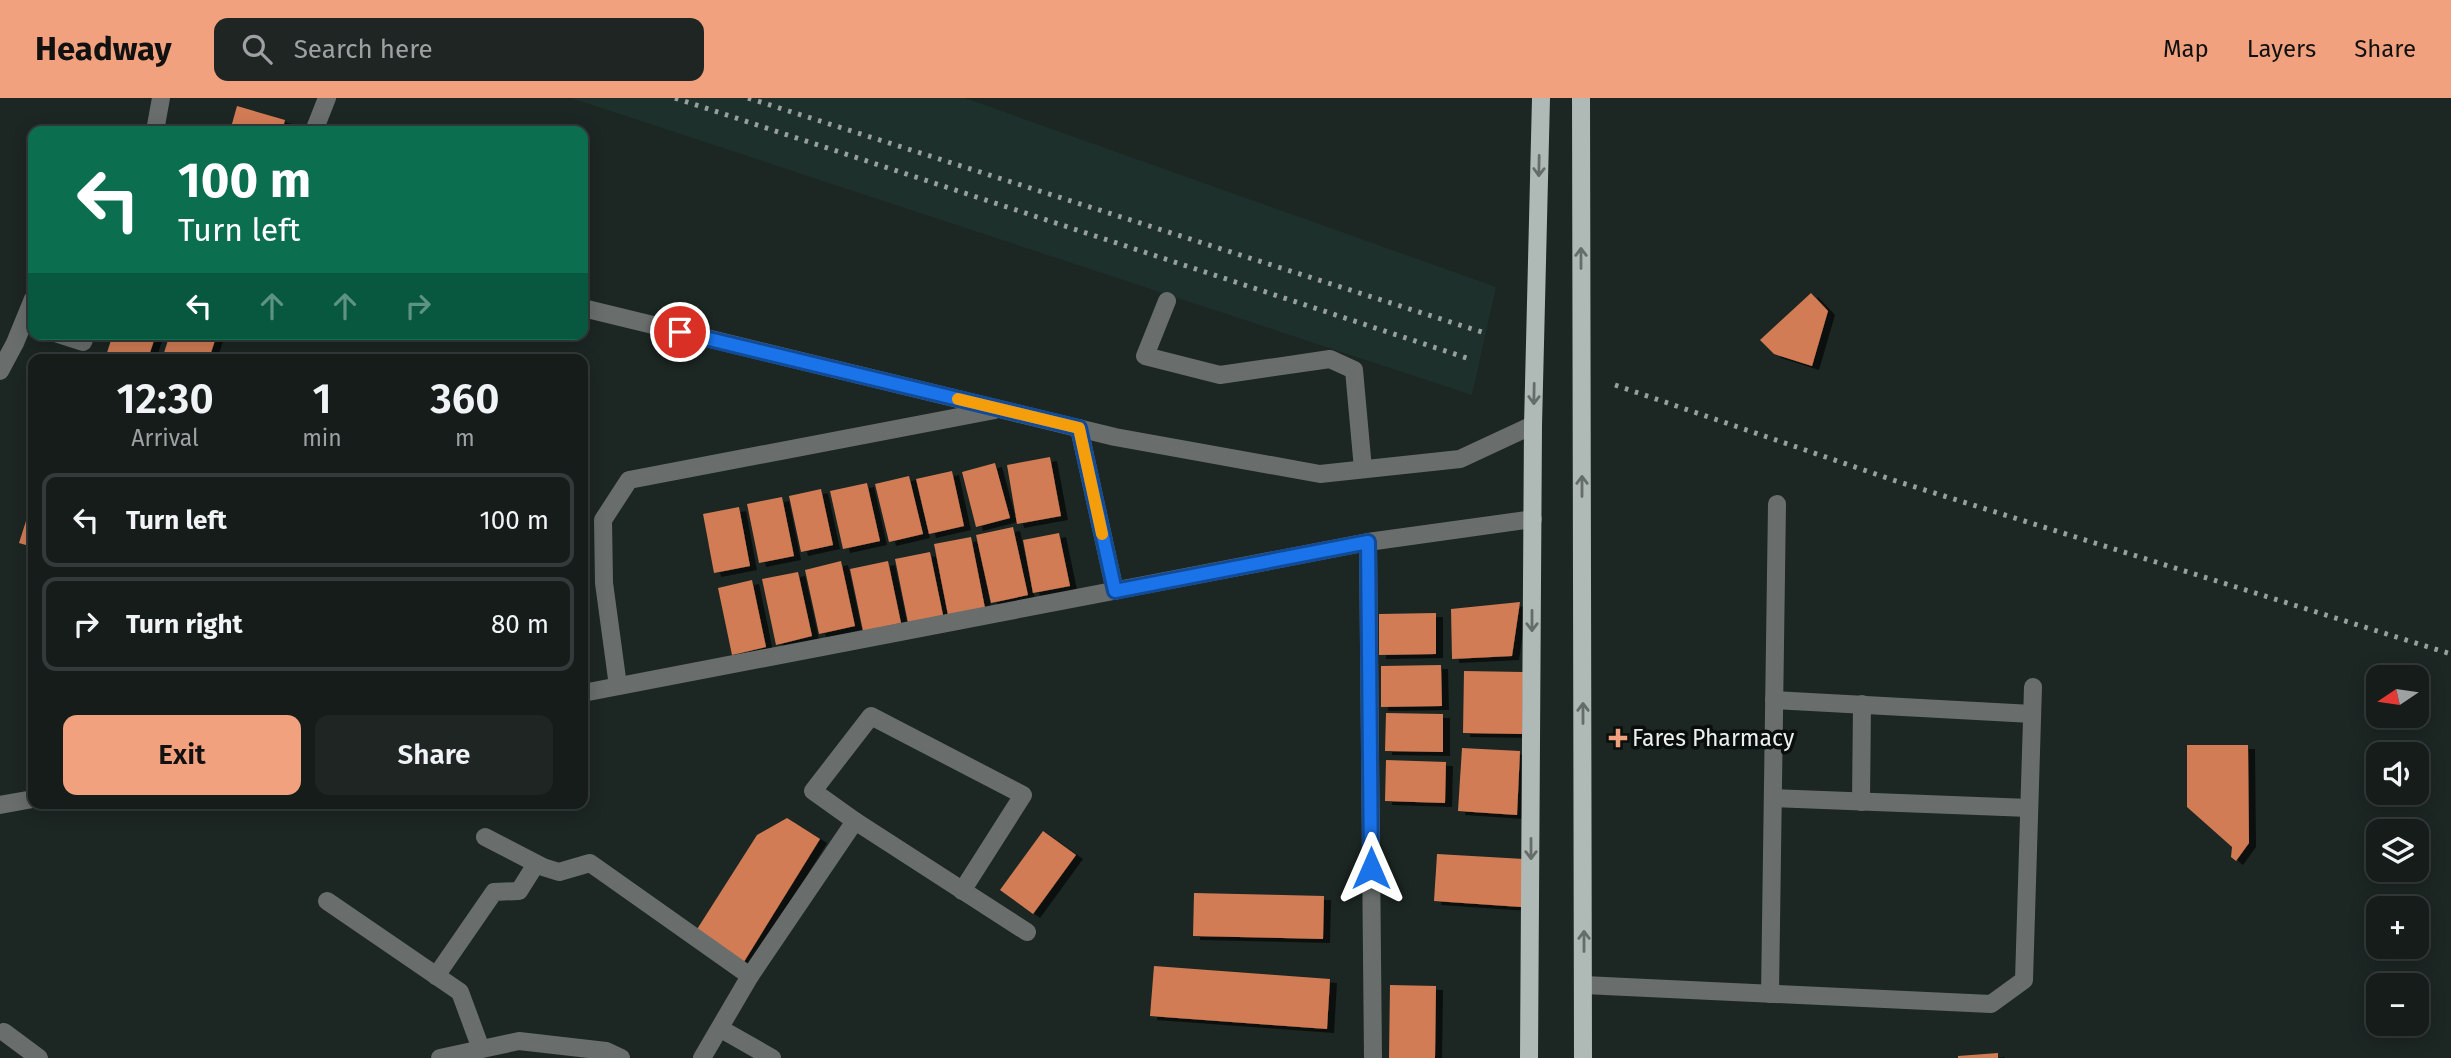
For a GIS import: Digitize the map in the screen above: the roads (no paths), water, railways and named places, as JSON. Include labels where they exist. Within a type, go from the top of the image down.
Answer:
[{"type":"main road","points":[[1529,1058],[1533,425],[1541,98]]},
{"type":"main road","points":[[1581,98],[1583,1058]]},
{"type":"street","points":[[156,126],[161,98]]},
{"type":"street","points":[[316,126],[327,98]]},
{"type":"street","points":[[1167,301],[1145,356],[1220,375],[1330,359],[1354,370],[1363,469]]},
{"type":"street","points":[[588,309],[1115,437],[1320,474],[1460,459],[1533,425]]},
{"type":"street","points":[[0,371],[28,325]]},
{"type":"street","points":[[618,686],[604,583],[603,520],[629,480],[1001,409]]},
{"type":"street","points":[[1079,428],[1115,591]]},
{"type":"street","points":[[1770,994],[1777,504]]},
{"type":"street","points":[[588,692],[1368,542],[1533,519]]},
{"type":"street","points":[[1368,542],[1373,1058]]},
{"type":"street","points":[[1584,985],[1991,1004],[2024,980],[2033,687]]},
{"type":"street","points":[[1774,700],[2032,713]]},
{"type":"street","points":[[1861,802],[1862,704]]},
{"type":"street","points":[[962,891],[1023,795],[871,716],[813,792],[855,821],[962,891],[1027,932]]},
{"type":"street","points":[[1773,798],[2029,808]]},
{"type":"street","points":[[0,805],[28,800]]},
{"type":"street","points":[[702,1058],[750,976],[855,821]]},
{"type":"street","points":[[485,837],[536,864],[559,872],[590,863],[750,976]]},
{"type":"street","points":[[436,976],[494,892],[519,891],[536,864]]},
{"type":"street","points":[[327,901],[460,992],[481,1049]]},
{"type":"street","points":[[721,1029],[772,1058]]},
{"type":"street","points":[[4,1032],[39,1058]]},
{"type":"street","points":[[440,1058],[519,1041],[607,1051],[621,1058]]},
{"type":"railway","points":[[675,98],[1473,360]]},
{"type":"railway","points":[[748,98],[1488,334]]},
{"type":"railway","points":[[1615,385],[1896,481],[2451,654]]},
{"type":"place","name":"Fares Pharmacy","points":[[1618,738]]}]
